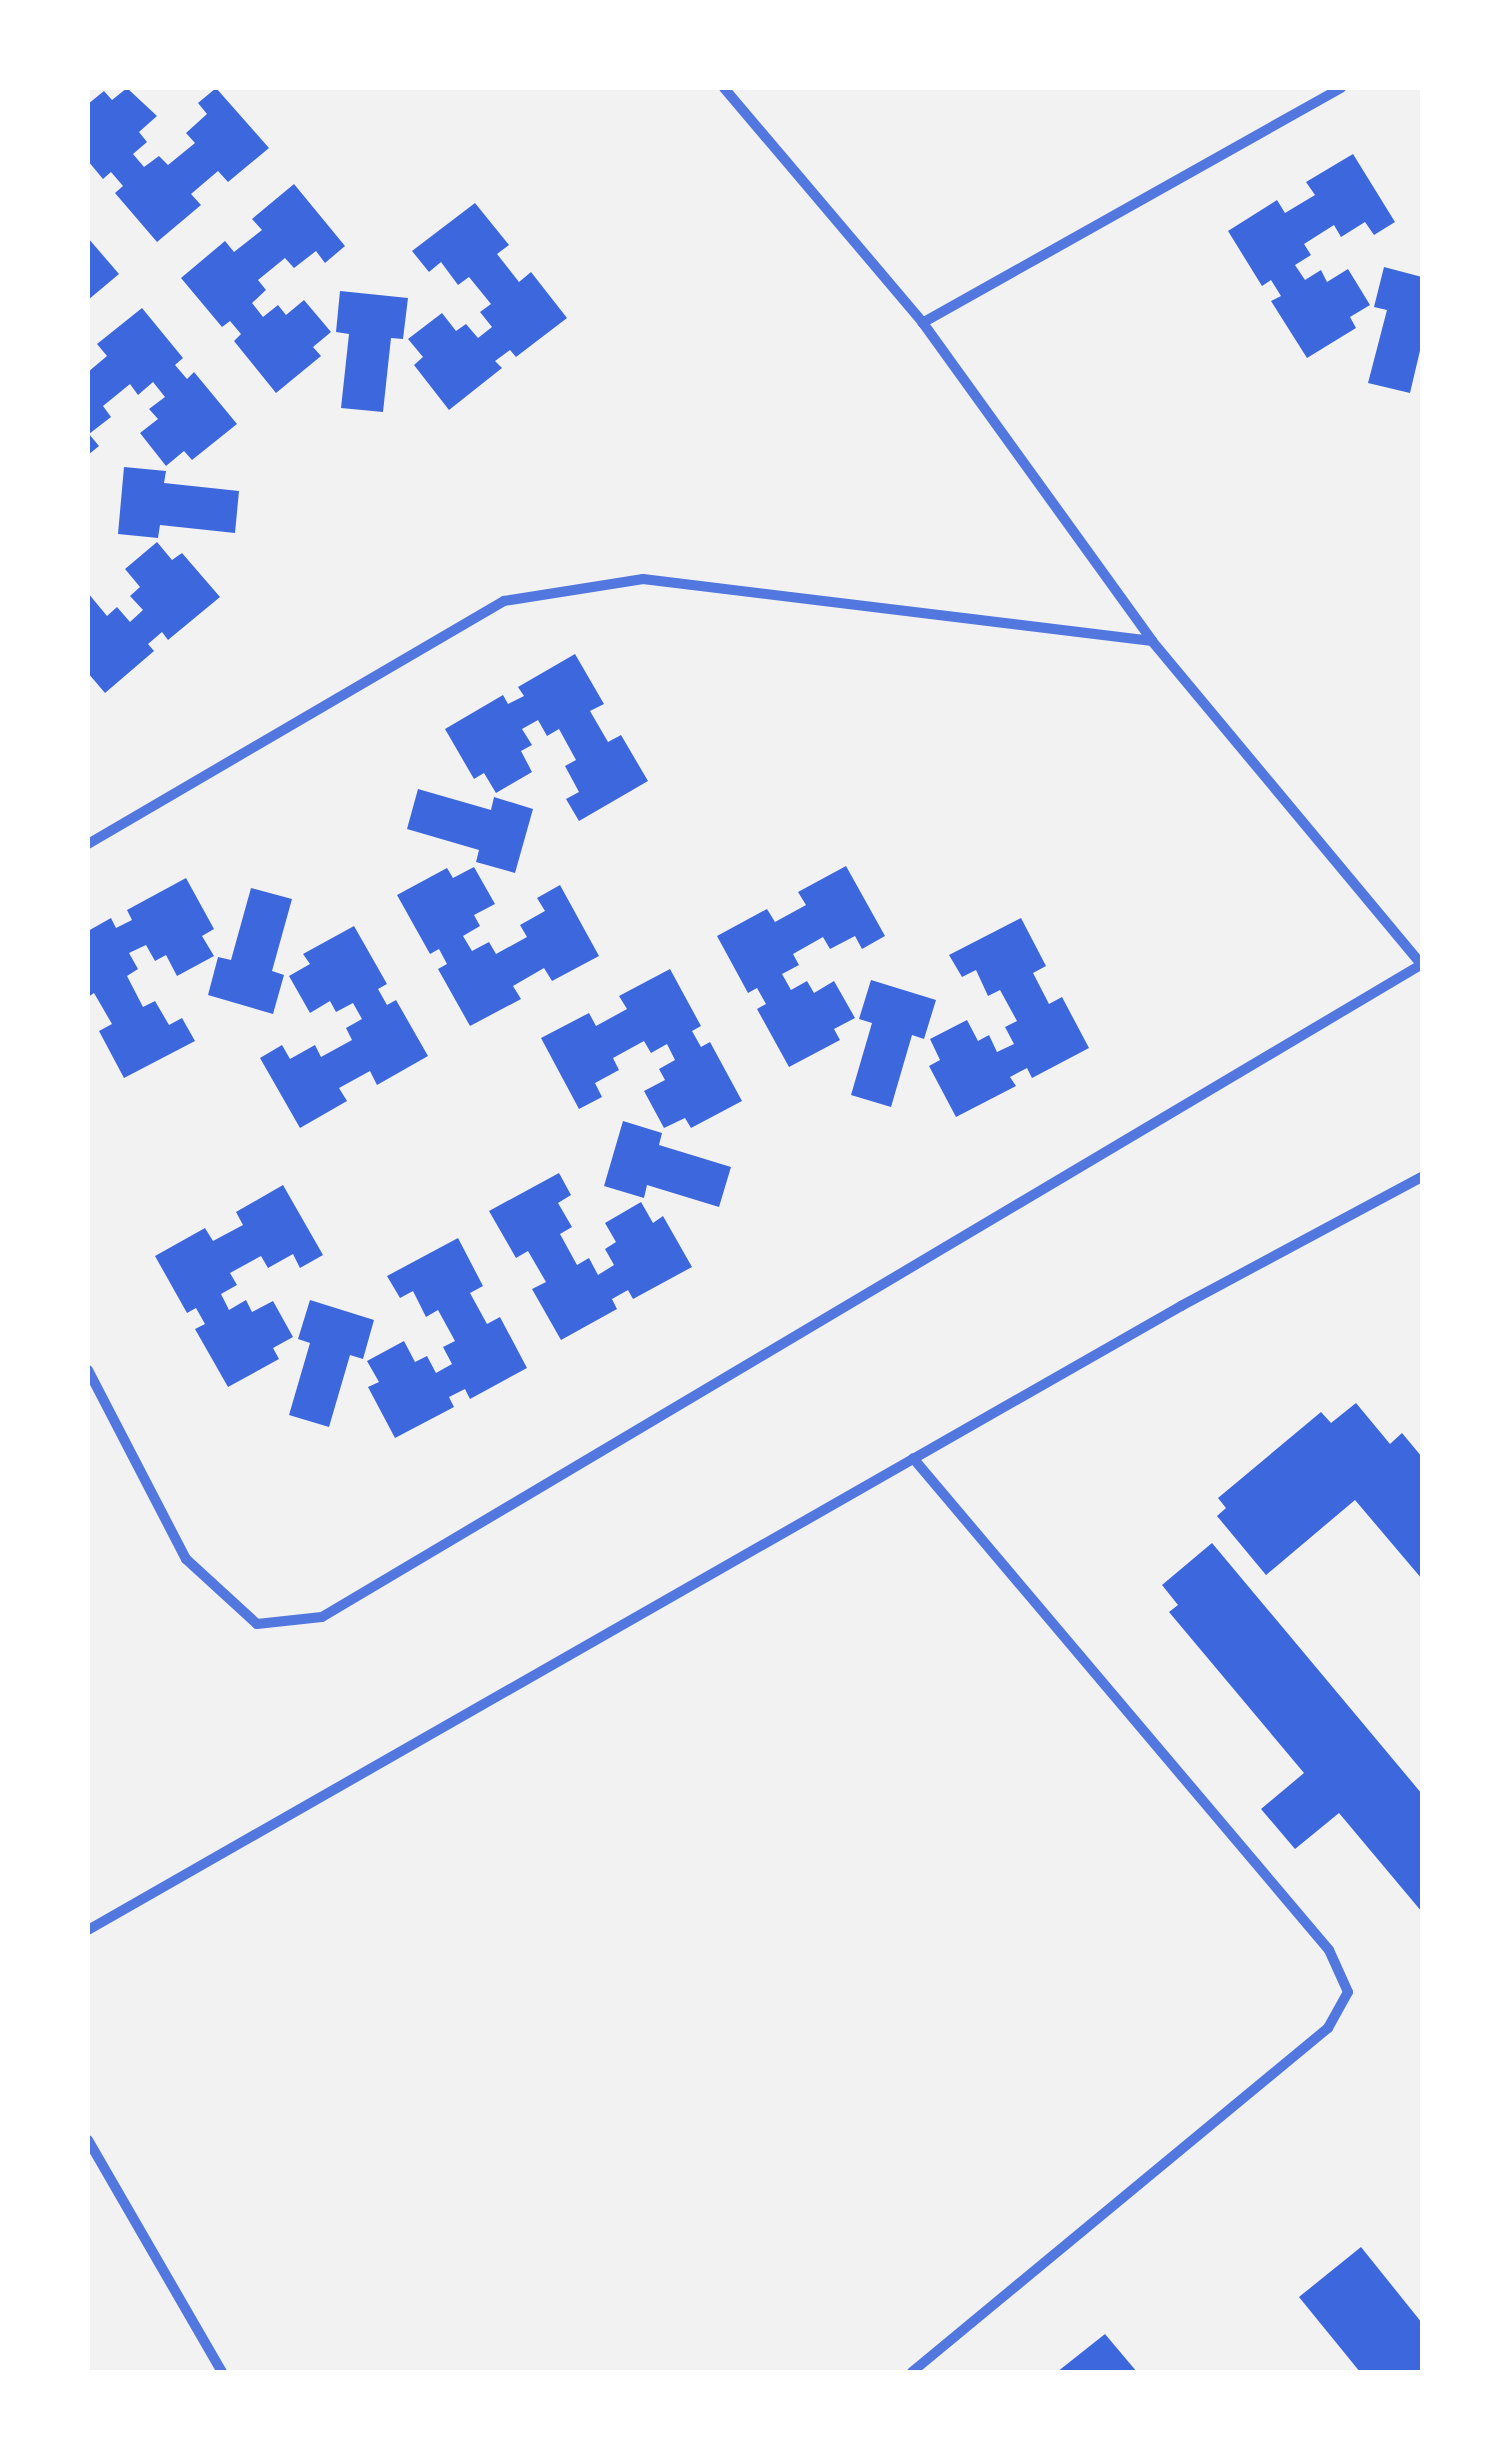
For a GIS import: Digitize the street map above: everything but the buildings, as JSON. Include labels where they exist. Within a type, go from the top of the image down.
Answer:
[{"type":"street","points":[[88,1370],[186,1558],[257,1624],[322,1617],[1422,965],[1152,641],[923,322],[724,88]]},
{"type":"street","points":[[923,322],[1341,88]]},
{"type":"street","points":[[88,844],[504,601],[643,578],[1152,641]]},
{"type":"street","points":[[88,1930],[913,1458],[1422,1178]]},
{"type":"street","points":[[912,2372],[1328,2028],[1348,1992],[1329,1950],[913,1458]]},
{"type":"street","points":[[88,2140],[222,2372]]}]
